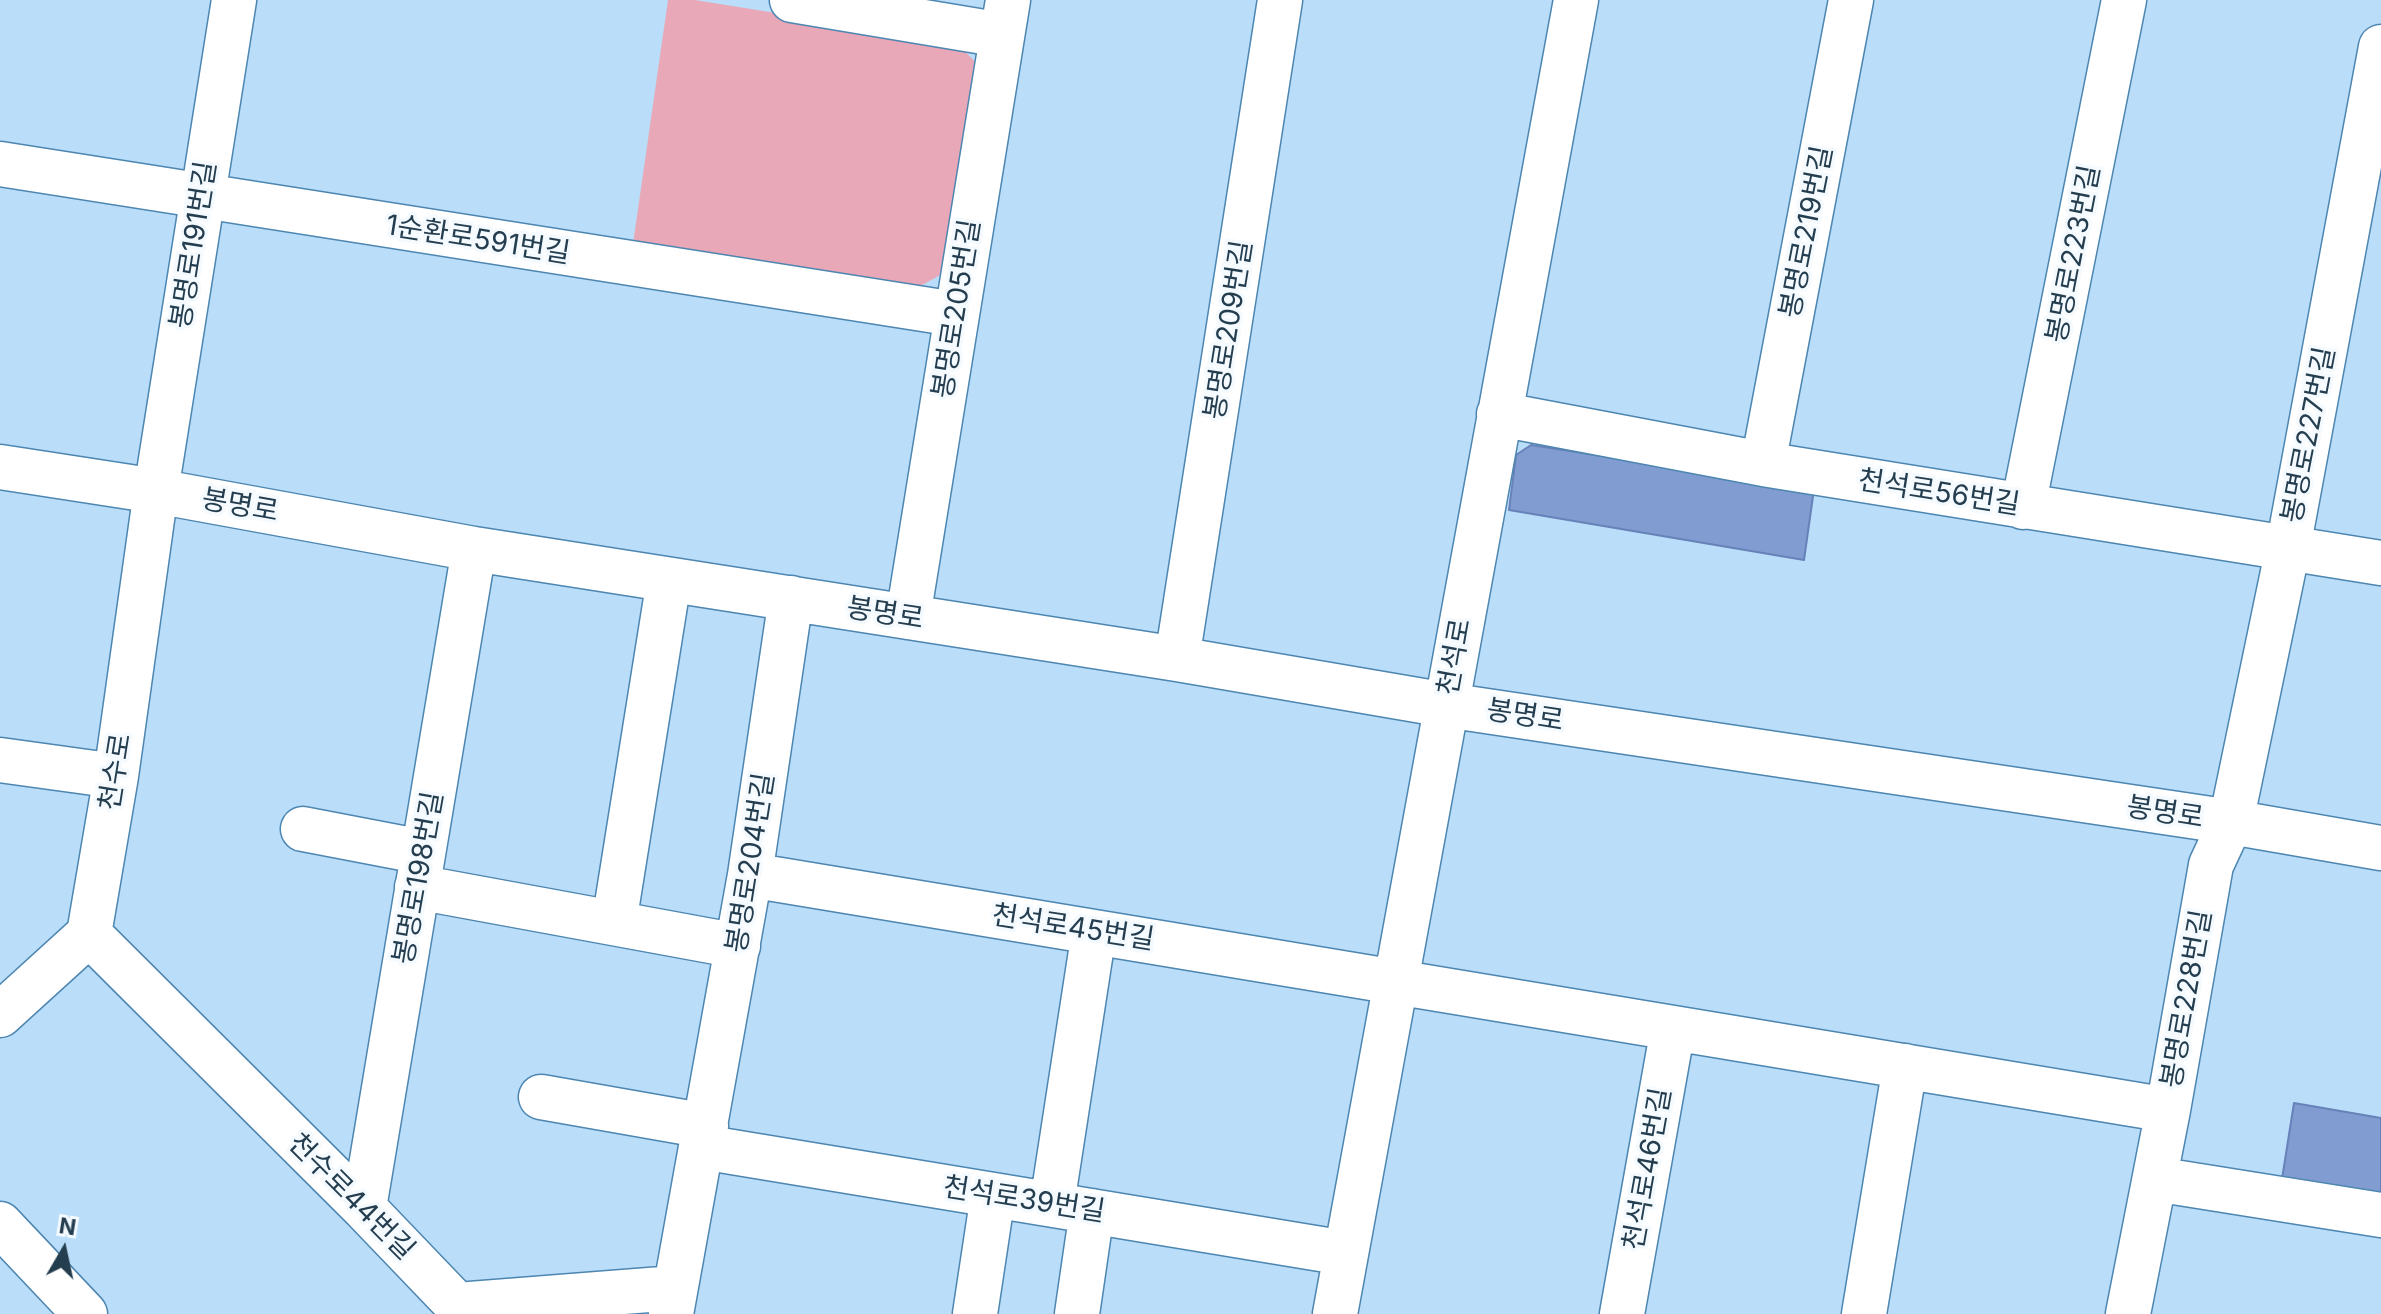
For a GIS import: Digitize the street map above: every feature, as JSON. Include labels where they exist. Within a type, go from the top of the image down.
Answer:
[{"type":"street","name":"봉명로191번길","points":[[156,491],[234,0]]},
{"type":"street","points":[[792,0],[1005,18]]},
{"type":"street","name":"봉명로209번길","points":[[1177,659],[1280,0]]},
{"type":"street","name":"천석로","points":[[1335,1314],[1576,0]]},
{"type":"street","name":"봉명로219번길","points":[[1763,464],[1851,0]]},
{"type":"street","name":"봉명로223번길","points":[[2023,507],[2124,0]]},
{"type":"street","name":"봉명로205번길","points":[[908,617],[1005,18]]},
{"type":"street","name":"봉명로227번길","points":[[2231,822],[2288,548],[2381,47]]},
{"type":"street","name":"1순환로591번길","points":[[0,164],[955,314]]},
{"type":"street","name":"천석로56번길","points":[[1499,414],[1763,464],[2381,563]]},
{"type":"street","name":"봉명로","points":[[0,467],[156,491],[474,549],[1177,659],[1446,705],[2231,822],[2381,848]]},
{"type":"street","name":"천수로","points":[[89,934],[116,776],[156,491]]},
{"type":"street","name":"봉명로198번길","points":[[364,1208],[474,549]]},
{"type":"street","points":[[614,923],[669,580]]},
{"type":"street","name":"봉명로204번길","points":[[673,1301],[750,875],[791,598]]},
{"type":"street","points":[[0,760],[116,776]]},
{"type":"street","name":"봉명로228번길","points":[[2128,1314],[2211,865],[2231,822]]},
{"type":"street","points":[[303,829],[420,870],[614,923],[738,946]]},
{"type":"street","name":"천석로45번길","points":[[750,875],[1396,981]]},
{"type":"street","points":[[1077,1314],[1072,1208],[1094,932]]},
{"type":"street","points":[[0,1015],[89,934]]},
{"type":"street","name":"천수로44번길","points":[[89,934],[457,1305],[673,1301]]},
{"type":"street","points":[[1396,981],[2168,1110]]},
{"type":"street","name":"천석로46번길","points":[[1622,1312],[1673,1028]]},
{"type":"street","points":[[1864,1314],[1905,1066]]},
{"type":"street","points":[[541,1097],[704,1137]]},
{"type":"street","name":"천석로39번길","points":[[704,1137],[993,1195],[1345,1253]]},
{"type":"street","points":[[2155,1179],[2381,1215]]},
{"type":"street","points":[[975,1314],[993,1195]]},
{"type":"street","points":[[0,1224],[85,1314]]},
{"type":"shaded area","points":[[668,0],[695,0],[956,42],[981,68],[953,268],[913,290],[633,244]]},
{"type":"building","points":[[1531,445],[1814,489],[1804,560],[1509,510],[1516,455]]},
{"type":"building","points":[[2294,1103],[2381,1118],[2381,1196],[2282,1179]]}]
